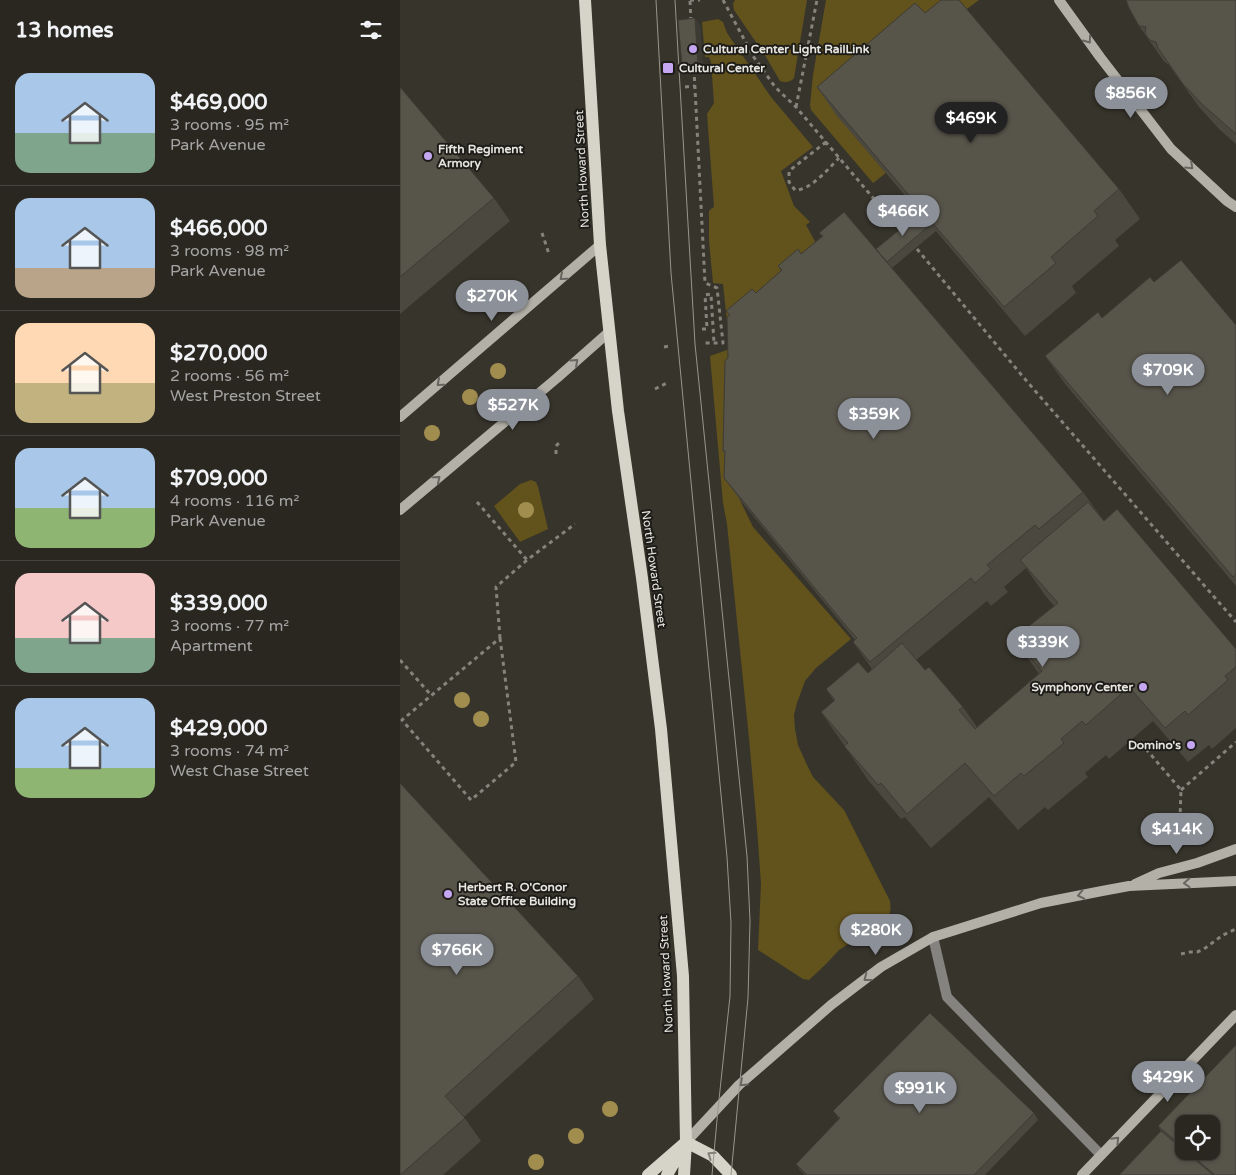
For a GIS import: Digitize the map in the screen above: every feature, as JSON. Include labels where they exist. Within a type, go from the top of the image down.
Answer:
[{"type":"main road","name":"North Howard Street","points":[[586,0],[600,246],[618,411],[642,578],[660,729],[682,976],[686,1142],[684,1175]]},
{"type":"main road","points":[[1059,0],[1171,149],[1236,207]]},
{"type":"main road","points":[[400,417],[600,246]]},
{"type":"main road","points":[[400,510],[609,332]]},
{"type":"main road","points":[[1129,886],[1159,873],[1197,863],[1236,849]]},
{"type":"main road","points":[[648,1175],[686,1142],[740,1085],[831,1005],[881,967],[933,937],[1041,903],[1129,886],[1236,881]]},
{"type":"main road","points":[[1082,1175],[1236,1015]]},
{"type":"main road","points":[[667,1175],[686,1142]]},
{"type":"main road","points":[[686,1142],[714,1156],[731,1175]]},
{"type":"lane","points":[[933,937],[947,997],[1101,1155]]},
{"type":"path","points":[[692,29],[690,0],[700,0]]},
{"type":"path","points":[[723,0],[759,64],[775,87],[796,107],[905,235]]},
{"type":"path","points":[[796,107],[816,0]]},
{"type":"path","points":[[694,67],[705,283],[717,288],[723,343],[703,344]]},
{"type":"path","points":[[685,87],[695,86]]},
{"type":"path","points":[[826,142],[790,171],[789,182],[795,190],[802,190],[812,184],[839,158]]},
{"type":"path","points":[[542,233],[549,254]]},
{"type":"path","points":[[917,248],[1024,378],[1236,622]]},
{"type":"path","points":[[702,329],[707,328],[705,295],[711,294],[714,343]]},
{"type":"path","points":[[664,347],[670,346]]},
{"type":"path","points":[[655,389],[667,383]]},
{"type":"path","points":[[556,454],[556,446],[561,440]]},
{"type":"path","points":[[477,502],[527,560]]},
{"type":"path","points":[[500,638],[402,720],[470,800],[516,762],[500,638],[496,587],[527,560],[575,524]]},
{"type":"path","points":[[400,660],[431,695]]},
{"type":"path","points":[[1181,790],[1236,742]]},
{"type":"path","points":[[1146,749],[1181,790],[1179,848]]},
{"type":"path","points":[[1181,954],[1204,949],[1223,935],[1236,929]]},
{"type":"shaded area","points":[[735,0],[807,0],[794,78],[786,82],[780,81],[734,10],[733,4]]},
{"type":"shaded area","points":[[826,0],[979,0],[936,32],[838,116],[886,173],[873,183],[811,110],[813,75]]},
{"type":"shaded area","points":[[718,19],[723,22],[727,33],[771,97],[813,147],[781,171],[794,206],[810,222],[806,225],[821,252],[739,498],[753,527],[851,639],[816,668],[805,681],[794,715],[795,729],[798,745],[813,777],[844,810],[890,901],[891,908],[887,919],[839,950],[809,980],[803,979],[758,950],[761,884],[757,828],[727,524],[723,503],[710,356],[730,349],[723,284],[713,283],[709,241],[709,211],[714,207],[707,114],[714,103],[711,62],[709,57],[705,57],[702,22]]},
{"type":"shaded area","points":[[531,480],[536,482],[538,487],[548,529],[520,542],[494,506],[520,484]]},
{"type":"building","points":[[941,0],[959,0],[1119,189],[1094,211],[1098,216],[1051,257],[1056,263],[1004,307],[817,87],[915,3],[925,13]]},
{"type":"building","points":[[1126,0],[1236,0],[1236,134],[1203,105],[1183,84],[1158,48],[1156,42],[1147,37],[1145,33],[1146,27],[1139,26]]},
{"type":"building","name":"Cultural Center Light RailLink","points":[[695,18],[698,66],[682,66],[678,20]]},
{"type":"building","name":"Fifth Regiment Armory","points":[[400,87],[494,198],[400,277]]},
{"type":"building","points":[[844,212],[1083,492],[1039,529],[1035,525],[987,565],[991,569],[975,583],[971,578],[870,662],[853,642],[857,638],[724,478],[725,361],[728,358],[727,317],[730,315],[726,311],[752,289],[756,293],[782,270],[778,266],[798,249],[801,254],[823,236],[819,233]]},
{"type":"building","points":[[921,212],[931,224],[887,262],[876,249]]},
{"type":"building","points":[[1181,260],[1236,325],[1236,574],[1233,577],[1045,356],[1098,312],[1102,318],[1150,277],[1154,282]]},
{"type":"building","name":"Symphony Center","points":[[1088,502],[1104,521],[1117,509],[1236,649],[1236,667],[1225,676],[1228,680],[1188,715],[1185,711],[1165,728],[1129,687],[1086,725],[1082,721],[1061,739],[1064,743],[1024,776],[1021,773],[994,796],[965,763],[907,814],[881,783],[878,785],[844,746],[848,743],[821,712],[835,700],[826,689],[858,662],[868,673],[902,643],[925,670],[929,667],[963,707],[959,710],[975,729],[1042,671],[1014,638],[1058,603],[1020,560]]},
{"type":"building","name":"Herbert R. O'Conor State Office Building","points":[[400,783],[578,976],[445,1096],[465,1118],[400,1175]]},
{"type":"building","points":[[930,1013],[1034,1113],[974,1175],[807,1175],[796,1164],[840,1118],[833,1111]]},
{"type":"building","points":[[1236,1045],[1236,1175],[1215,1175],[1198,1160],[1220,1160],[1220,1115],[1175,1115],[1175,1140],[1158,1126]]},
{"type":"building","points":[[1161,1131],[1175,1143],[1175,1160],[1196,1160],[1213,1175],[1119,1175]]},
{"type":"tram line","points":[[656,0],[671,273],[727,857],[731,923],[730,996],[712,1175]]},
{"type":"tram line","points":[[675,0],[695,344],[747,856],[750,921],[748,998],[731,1175]]},
{"type":"place","name":"Cultural Center Light RailLink","points":[[693,49]]},
{"type":"place","name":"Cultural Center","points":[[668,68]]},
{"type":"place","name":"Fifth Regiment Armory","points":[[428,156]]},
{"type":"place","name":"Symphony Center","points":[[1143,687]]},
{"type":"place","name":"Domino's","points":[[1191,745]]},
{"type":"place","name":"Herbert R. O'Conor State Office Building","points":[[448,894]]}]
